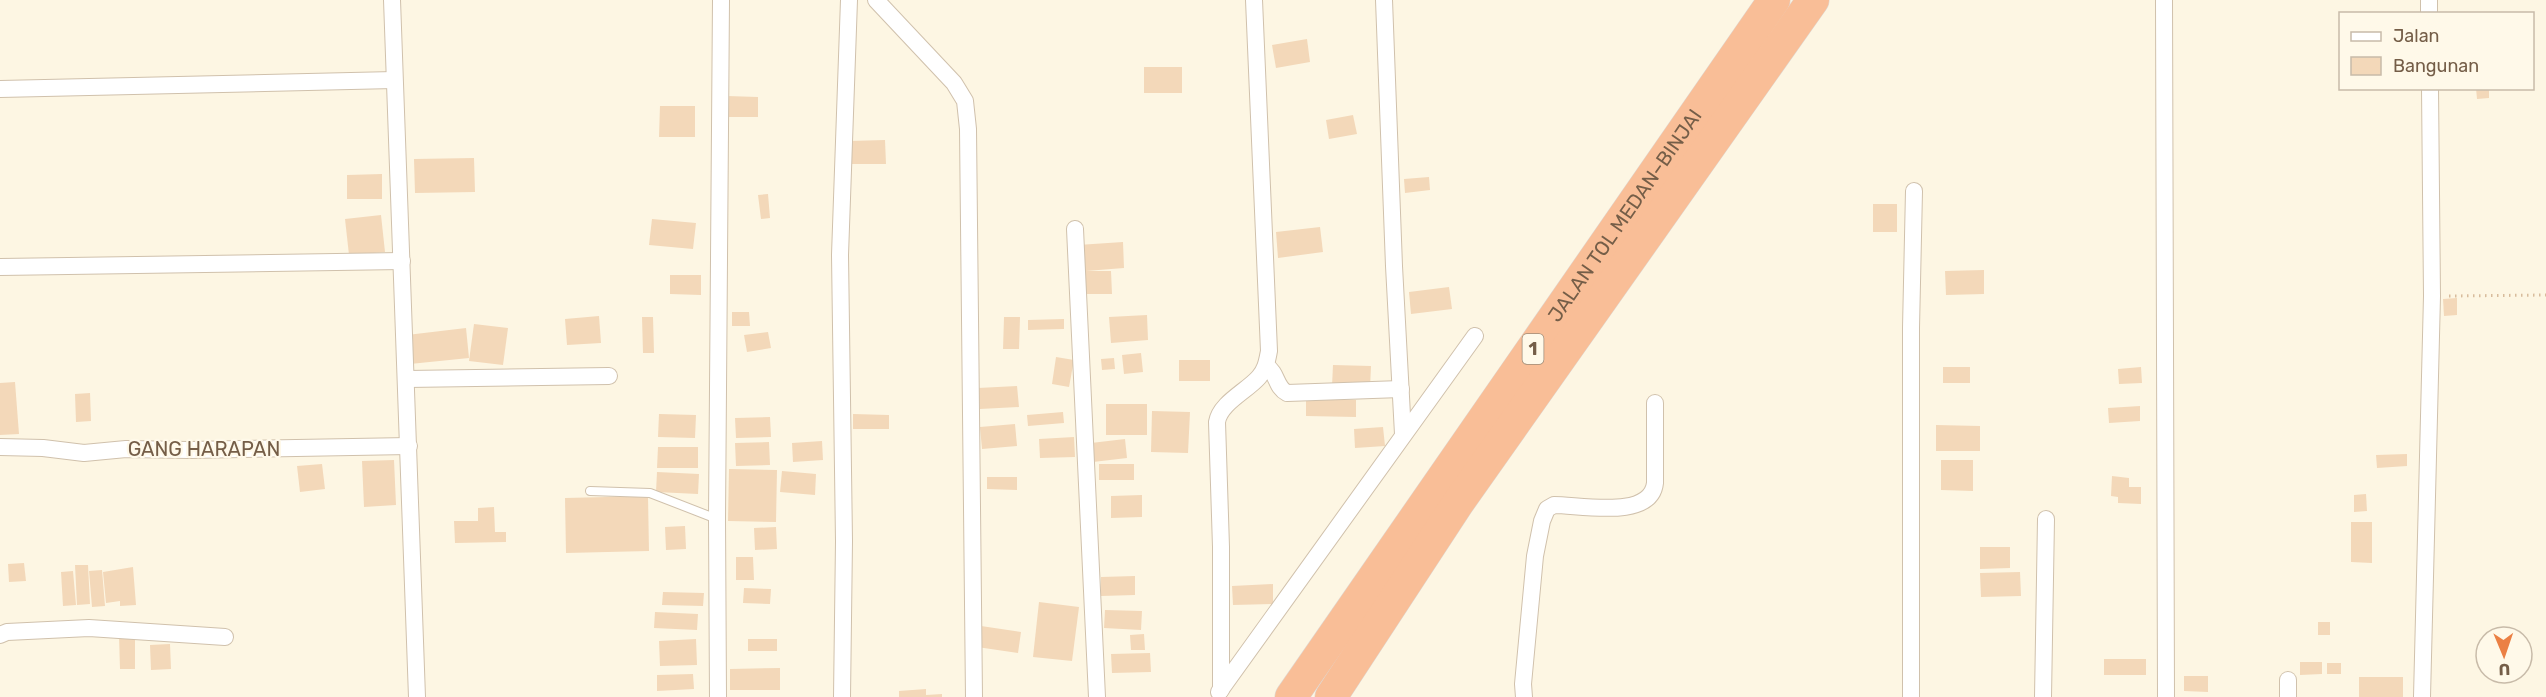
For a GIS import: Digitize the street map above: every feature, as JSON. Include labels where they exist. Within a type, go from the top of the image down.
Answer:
[{"type":"highway","name":"JALAN TOL MEDAN–BINJAI","points":[[1291,697],[1774,0]]},
{"type":"highway","name":"JALAN TOL MEDAN–BINJAI","points":[[1331,697],[1458,503],[1813,0]]},
{"type":"street","points":[[392,0],[417,697]]},
{"type":"street","points":[[718,697],[721,0]]},
{"type":"street","points":[[842,697],[844,541],[840,255],[849,0]]},
{"type":"street","points":[[876,0],[954,83],[965,101],[968,129],[974,697]]},
{"type":"street","points":[[1218,693],[1221,547],[1217,422],[1220,414],[1260,376],[1266,366],[1269,351],[1270,326],[1254,0]]},
{"type":"street","points":[[1384,0],[1403,434]]},
{"type":"street","points":[[2164,0],[2166,697]]},
{"type":"street","points":[[0,89],[394,80]]},
{"type":"street","points":[[2421,697],[2432,296],[2430,90]]},
{"type":"street","points":[[1911,697],[1911,328],[1914,191]]},
{"type":"street","points":[[1075,230],[1097,697]]},
{"type":"street","points":[[0,267],[402,261]]},
{"type":"street","points":[[1218,693],[1475,336]]},
{"type":"street","points":[[1266,366],[1275,372],[1279,386],[1287,393],[1401,389]]},
{"type":"street","points":[[407,379],[609,376]]},
{"type":"street","points":[[1524,697],[1530,598],[1539,535],[1545,512],[1554,505],[1632,507],[1649,498],[1656,483],[1654,403]]},
{"type":"street","name":"GANG HARAPAN","points":[[0,447],[84,453],[126,449],[409,446]]},
{"type":"street","points":[[2043,697],[2046,519]]},
{"type":"street","points":[[0,635],[7,632],[89,628],[225,637]]},
{"type":"lane","points":[[590,491],[650,493],[717,519]]},
{"type":"path","points":[[2432,296],[2546,295]]},
{"type":"building","points":[[1307,39],[1310,62],[1276,68],[1272,45]]},
{"type":"building","points":[[1144,67],[1182,67],[1182,93],[1144,93]]},
{"type":"building","points":[[2476,90],[2489,90],[2489,98],[2477,99]]},
{"type":"building","points":[[727,96],[758,97],[758,117],[727,117]]},
{"type":"building","points":[[660,106],[695,106],[695,137],[659,137]]},
{"type":"building","points":[[1353,115],[1357,134],[1329,139],[1326,120]]},
{"type":"building","points":[[885,140],[886,164],[850,164],[849,141]]},
{"type":"building","points":[[474,158],[475,192],[415,193],[414,159]]},
{"type":"building","points":[[382,174],[382,199],[347,199],[347,175]]},
{"type":"building","points":[[1429,177],[1430,190],[1405,193],[1404,179]]},
{"type":"building","points":[[768,194],[770,218],[761,219],[758,195]]},
{"type":"building","points":[[1873,204],[1897,204],[1897,232],[1873,232]]},
{"type":"building","points":[[381,215],[385,252],[349,255],[345,219]]},
{"type":"building","points":[[652,219],[696,223],[693,249],[649,245]]},
{"type":"building","points":[[1320,227],[1323,252],[1278,258],[1276,232]]},
{"type":"building","points":[[1123,242],[1124,268],[1086,271],[1111,271],[1112,294],[1081,294],[1078,245]]},
{"type":"building","points":[[1984,270],[1984,294],[1946,295],[1945,271]]},
{"type":"building","points":[[670,275],[701,275],[701,295],[670,294]]},
{"type":"building","points":[[1449,287],[1452,309],[1411,314],[1409,292]]},
{"type":"building","points":[[2457,298],[2457,315],[2444,316],[2443,299]]},
{"type":"building","points":[[732,312],[749,312],[750,326],[732,326]]},
{"type":"building","points":[[1147,315],[1148,340],[1111,343],[1109,317]]},
{"type":"building","points":[[599,316],[601,343],[567,345],[565,319]]},
{"type":"building","points":[[642,317],[653,317],[654,353],[643,353]]},
{"type":"building","points":[[1004,317],[1020,317],[1019,349],[1003,349]]},
{"type":"building","points":[[1064,319],[1064,329],[1028,330],[1028,320]]},
{"type":"building","points":[[474,324],[508,328],[503,365],[469,361]]},
{"type":"building","points":[[466,328],[469,358],[410,364],[407,335]]},
{"type":"building","points":[[768,332],[771,348],[747,352],[744,335]]},
{"type":"building","points":[[1141,353],[1143,372],[1124,374],[1122,355]]},
{"type":"building","points":[[1056,357],[1074,360],[1069,387],[1052,384]]},
{"type":"building","points":[[1114,358],[1115,369],[1102,370],[1101,359]]},
{"type":"building","points":[[1179,360],[1210,360],[1210,381],[1179,381]]},
{"type":"building","points":[[1333,365],[1371,366],[1370,388],[1332,386]]},
{"type":"building","points":[[1943,367],[1970,367],[1970,383],[1943,383]]},
{"type":"building","points":[[2141,367],[2142,383],[2119,384],[2118,369]]},
{"type":"building","points":[[15,382],[19,434],[0,435],[0,383]]},
{"type":"building","points":[[1017,386],[1019,407],[980,409],[978,388]]},
{"type":"building","points":[[90,393],[91,421],[76,422],[75,394]]},
{"type":"building","points":[[1306,399],[1356,400],[1356,417],[1306,416]]},
{"type":"building","points":[[1106,404],[1147,404],[1147,435],[1106,435]]},
{"type":"building","points":[[2140,406],[2140,421],[2109,423],[2108,408]]},
{"type":"building","points":[[1152,411],[1190,412],[1188,453],[1151,452]]},
{"type":"building","points":[[1063,412],[1064,423],[1028,426],[1027,415]]},
{"type":"building","points":[[659,414],[696,415],[695,438],[658,437]]},
{"type":"building","points":[[853,414],[889,415],[889,429],[853,429]]},
{"type":"building","points":[[770,417],[771,437],[736,438],[735,418]]},
{"type":"building","points":[[1015,424],[1017,446],[982,449],[980,427]]},
{"type":"building","points":[[1936,425],[1980,426],[1980,451],[1936,451]]},
{"type":"building","points":[[1383,427],[1385,446],[1355,448],[1354,429]]},
{"type":"building","points":[[1074,437],[1075,457],[1040,458],[1039,439]]},
{"type":"building","points":[[1125,439],[1127,458],[1093,462],[1091,443]]},
{"type":"building","points":[[822,441],[823,460],[793,462],[792,443]]},
{"type":"building","points":[[769,442],[770,465],[736,466],[735,443]]},
{"type":"building","points":[[658,447],[698,447],[698,468],[657,468]]},
{"type":"building","points":[[2407,454],[2407,466],[2377,468],[2376,455]]},
{"type":"building","points":[[394,460],[396,505],[364,507],[362,461]]},
{"type":"building","points":[[1941,460],[1973,460],[1973,491],[1941,490]]},
{"type":"building","points":[[322,464],[325,489],[300,492],[297,466]]},
{"type":"building","points":[[1099,464],[1134,464],[1134,480],[1099,480]]},
{"type":"building","points":[[729,469],[777,470],[776,522],[728,521]]},
{"type":"building","points":[[782,471],[816,474],[815,495],[780,492]]},
{"type":"building","points":[[657,472],[699,474],[698,494],[656,492]]},
{"type":"building","points":[[2112,476],[2129,478],[2129,487],[2141,487],[2141,504],[2118,503],[2118,497],[2111,496]]},
{"type":"building","points":[[987,477],[1017,477],[1017,490],[987,489]]},
{"type":"building","points":[[2366,494],[2367,511],[2354,512],[2354,495]]},
{"type":"building","points":[[1142,495],[1142,517],[1111,518],[1111,496]]},
{"type":"building","points":[[648,496],[649,551],[566,553],[565,498]]},
{"type":"building","points":[[494,507],[495,532],[506,532],[506,542],[455,543],[454,521],[478,521],[478,508]]},
{"type":"building","points":[[2351,522],[2372,522],[2372,563],[2351,562]]},
{"type":"building","points":[[685,526],[686,549],[666,550],[665,527]]},
{"type":"building","points":[[776,527],[777,549],[755,550],[754,528]]},
{"type":"building","points":[[1980,547],[2010,547],[2010,568],[1980,569]]},
{"type":"building","points":[[736,557],[753,557],[754,580],[736,580]]},
{"type":"building","points":[[24,563],[26,581],[9,582],[8,564]]},
{"type":"building","points":[[75,565],[88,565],[90,604],[77,605]]},
{"type":"building","points":[[133,567],[136,605],[120,606],[120,601],[106,603],[103,572]]},
{"type":"building","points":[[102,570],[105,606],[92,607],[89,571]]},
{"type":"building","points":[[73,571],[76,605],[63,606],[61,572]]},
{"type":"building","points":[[2020,572],[2021,596],[1981,597],[1980,573]]},
{"type":"building","points":[[1135,576],[1135,595],[1101,596],[1101,577]]},
{"type":"building","points":[[1273,584],[1273,604],[1233,605],[1232,586]]},
{"type":"building","points":[[744,588],[771,589],[770,604],[743,603]]},
{"type":"building","points":[[663,592],[704,593],[703,606],[662,605]]},
{"type":"building","points":[[1039,602],[1079,607],[1072,661],[1033,657]]},
{"type":"building","points":[[1105,610],[1142,611],[1141,630],[1104,628]]},
{"type":"building","points":[[655,612],[698,614],[697,630],[654,628]]},
{"type":"building","points":[[2318,622],[2330,622],[2330,635],[2318,635]]},
{"type":"building","points":[[981,626],[1021,632],[1018,653],[977,647]]},
{"type":"building","points":[[1144,634],[1145,650],[1131,650],[1130,635]]},
{"type":"building","points":[[119,635],[135,635],[135,669],[120,669]]},
{"type":"building","points":[[696,639],[697,665],[660,666],[659,641]]},
{"type":"building","points":[[748,639],[777,639],[777,651],[748,651]]},
{"type":"building","points":[[170,644],[171,669],[151,670],[150,645]]},
{"type":"building","points":[[1150,653],[1151,672],[1112,673],[1111,654]]},
{"type":"building","points":[[2104,659],[2146,659],[2146,675],[2104,675]]},
{"type":"building","points":[[2300,662],[2322,662],[2322,674],[2300,675]]},
{"type":"building","points":[[2327,663],[2341,663],[2341,674],[2327,674]]},
{"type":"building","points":[[780,668],[780,690],[730,690],[730,669]]},
{"type":"building","points":[[693,674],[694,689],[657,691],[657,675]]},
{"type":"building","points":[[2184,676],[2208,676],[2208,692],[2184,691]]},
{"type":"building","points":[[2359,677],[2403,677],[2403,697],[2359,697]]},
{"type":"building","points":[[926,689],[926,695],[942,694],[942,697],[899,697],[899,691]]}]
